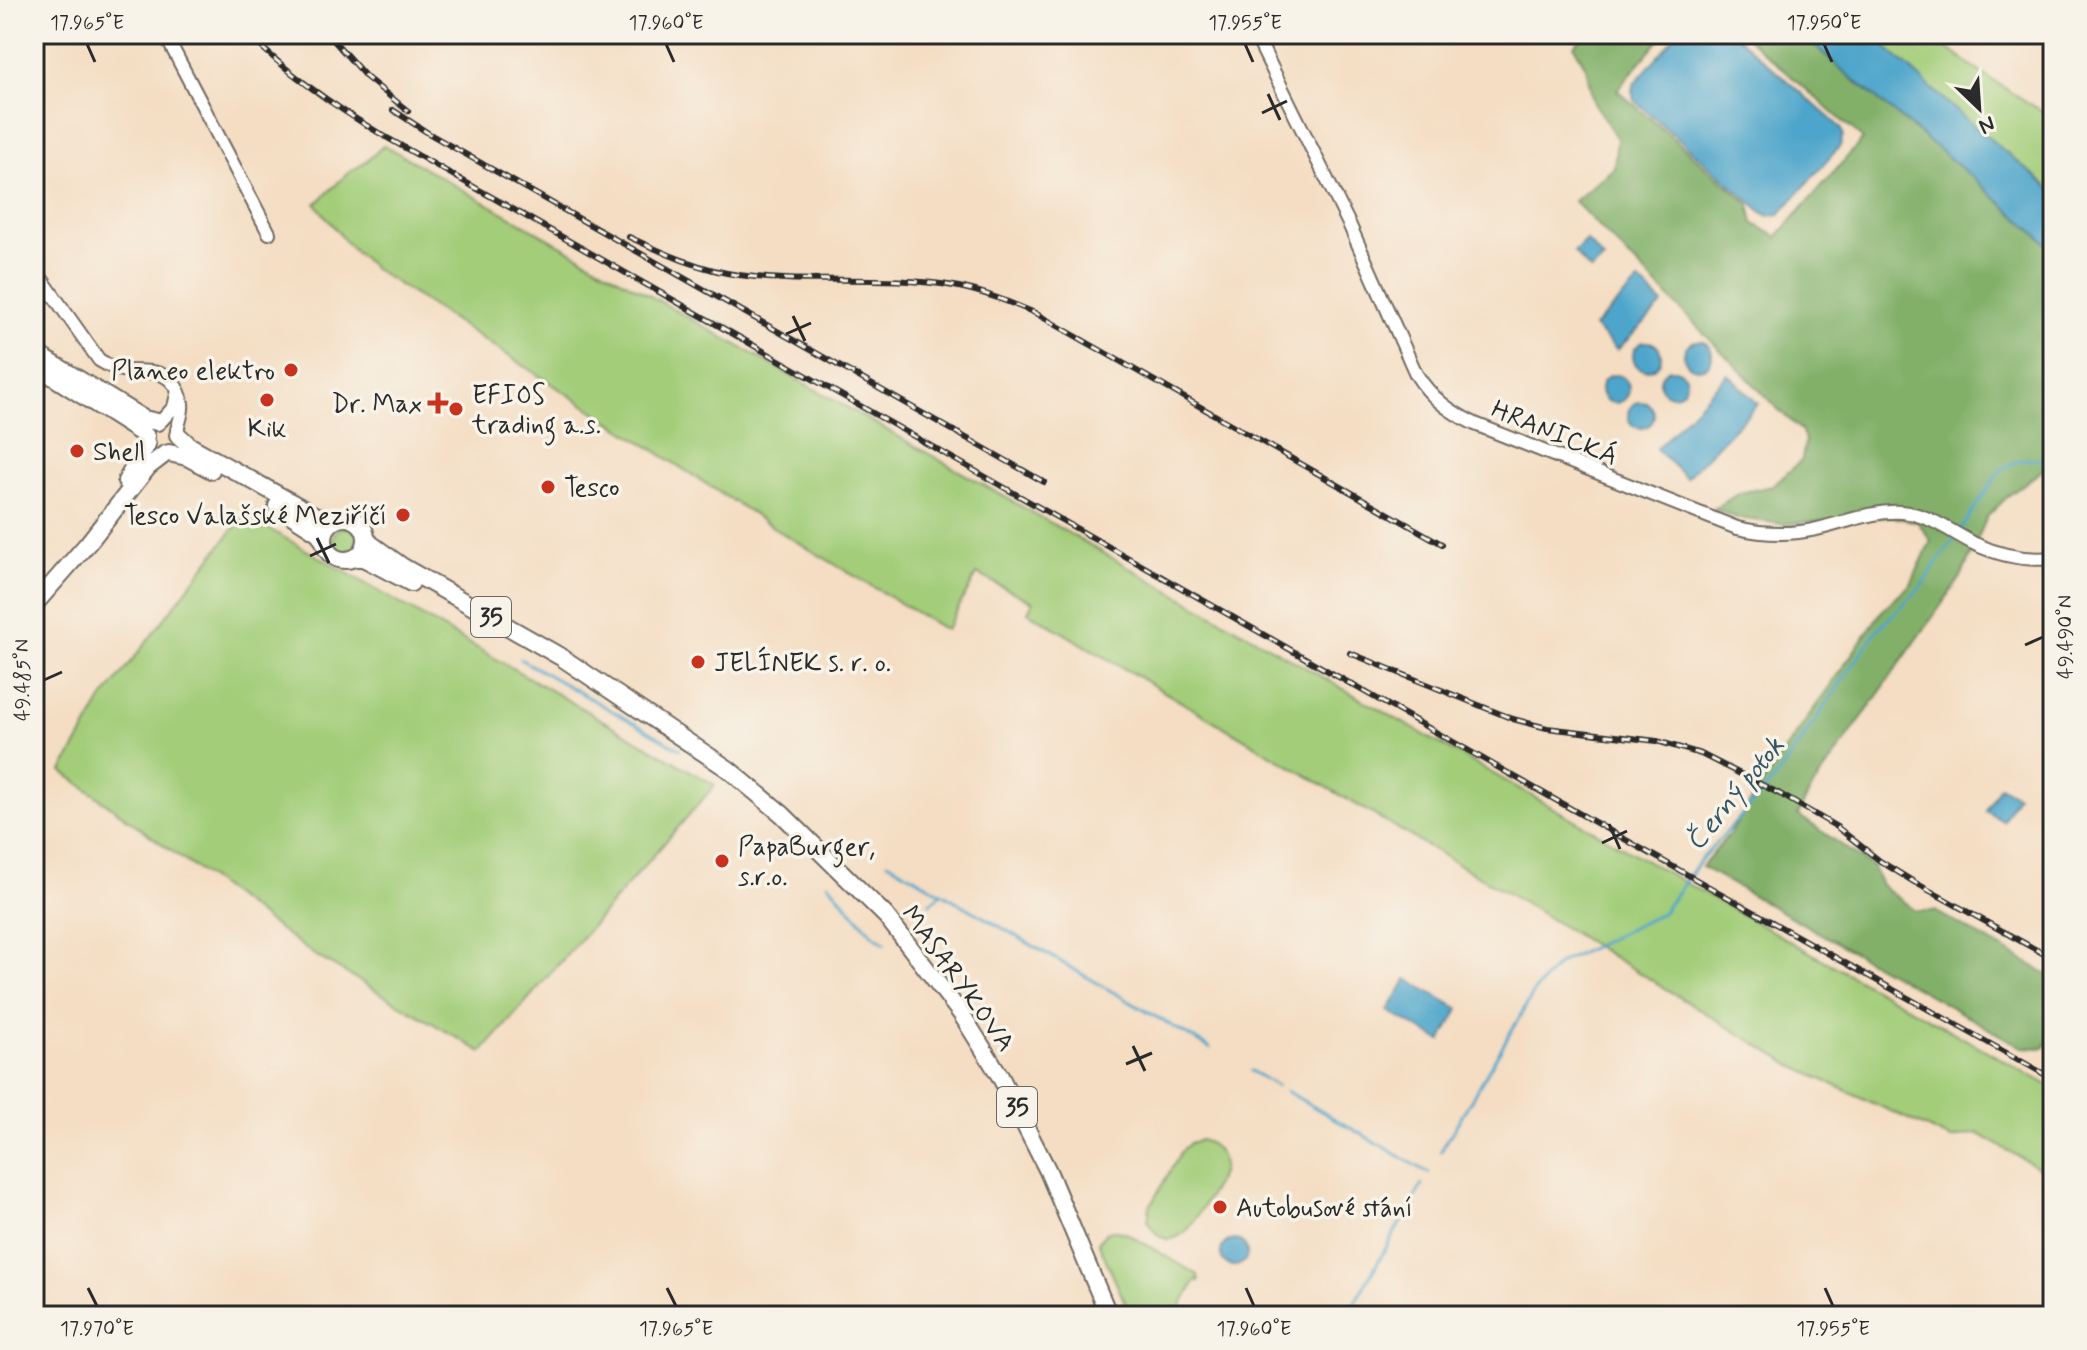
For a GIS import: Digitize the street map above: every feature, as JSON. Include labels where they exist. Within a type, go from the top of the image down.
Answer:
[{"type":"main road","name":"35","points":[[34,352],[144,419],[170,423],[177,432]]},
{"type":"main road","name":"35","points":[[34,364],[146,440],[154,452],[167,453]]},
{"type":"main road","points":[[105,519],[146,440],[149,428],[159,422]]},
{"type":"main road","points":[[38,593],[89,542],[148,467],[175,447],[177,432]]},
{"type":"main road","name":"MASARYKOVA","points":[[177,432],[190,446],[316,516],[355,521],[371,544],[403,567],[561,657],[728,769],[782,814],[886,916],[982,1045],[1017,1107],[1109,1316]]},
{"type":"main road","name":"MASARYKOVA","points":[[167,453],[187,457],[292,514],[319,533],[327,552],[334,557],[341,560],[363,558],[639,711]]},
{"type":"main road","points":[[323,540],[326,528],[335,520]]},
{"type":"main road","points":[[354,558],[363,550],[366,538]]},
{"type":"street","points":[[165,34],[269,233]]},
{"type":"street","name":"HRANICKÁ","points":[[1255,34],[1350,226],[1416,374],[1432,396],[1448,410],[1475,424],[1737,528],[1769,533],[1799,531],[1886,511],[1915,514],[1976,544],[2010,555],[2030,559],[2053,558]]},
{"type":"street","points":[[34,268],[99,360],[122,370],[162,374],[171,380],[183,400],[184,409],[177,432]]},
{"type":"street","points":[[159,422],[174,407],[178,390]]},
{"type":"green space","points":[[1585,34],[1664,34],[1617,90],[1749,204],[1753,223],[1777,237],[1863,139],[1743,34],[1802,34],[2053,249],[2053,466],[2048,466],[2009,495],[1987,517],[1961,577],[1810,791],[1798,815],[1872,866],[1881,885],[1916,911],[1935,911],[2053,977],[2053,1032],[2044,1048],[2022,1047],[1702,867],[1731,832],[1882,611],[1911,584],[1931,541],[1918,522],[1887,516],[1783,524],[1737,518],[1714,509],[1739,493],[1773,486],[1802,460],[1805,440],[1801,430],[1574,201],[1614,168],[1617,139],[1593,101],[1586,67],[1574,46]]},
{"type":"green space","points":[[1871,34],[1928,34],[1984,75],[2053,118],[2053,191],[1968,121]]},
{"type":"green space","points":[[384,145],[2053,1088],[2053,1176],[1977,1133],[1951,1139],[1793,1066],[1514,897],[1028,612],[1033,602],[977,574],[946,630],[782,533],[376,270],[350,247],[316,204],[348,173]]},
{"type":"green space","points":[[244,515],[715,785],[482,1052],[313,954],[62,771],[102,700]]},
{"type":"green space","points":[[345,527],[353,531],[357,539],[353,547],[345,551],[337,547],[333,539],[337,531]]},
{"type":"green space","points":[[1201,1140],[1220,1154],[1222,1170],[1190,1226],[1169,1239],[1159,1235],[1148,1222],[1150,1206],[1181,1152],[1190,1143]]},
{"type":"green space","points":[[1112,1230],[1126,1233],[1198,1275],[1199,1281],[1196,1280],[1175,1316],[1131,1316],[1098,1242]]},
{"type":"water","points":[[1677,34],[1734,34],[1841,128],[1840,146],[1780,214],[1769,216],[1763,213],[1634,100],[1632,90],[1635,83]]},
{"type":"water","points":[[1802,34],[1871,34],[1968,121],[2053,191],[2053,249],[1971,176]]},
{"type":"water","points":[[1586,240],[1604,259],[1591,271],[1574,252]]},
{"type":"water","points":[[1639,281],[1663,304],[1617,350],[1594,327]]},
{"type":"water","points":[[1698,341],[1708,345],[1712,355],[1708,365],[1698,369],[1688,365],[1684,355],[1688,345]]},
{"type":"water","points":[[1647,342],[1657,346],[1661,356],[1657,366],[1647,370],[1637,366],[1633,356],[1637,346]]},
{"type":"water","points":[[1673,369],[1683,372],[1686,382],[1683,392],[1673,395],[1663,392],[1660,382],[1663,372]]},
{"type":"water","points":[[1728,374],[1758,404],[1686,478],[1656,449]]},
{"type":"water","points":[[1615,375],[1625,379],[1629,389],[1625,399],[1615,403],[1605,399],[1601,389],[1605,379]]},
{"type":"water","points":[[1641,402],[1650,406],[1654,415],[1650,424],[1641,428],[1632,424],[1628,415],[1632,406]]},
{"type":"water","points":[[2000,786],[2017,796],[2003,821],[1986,811]]},
{"type":"water","points":[[1407,979],[1459,1009],[1441,1041],[1388,1011]]},
{"type":"water","points":[[1234,1240],[1243,1244],[1247,1253],[1243,1262],[1234,1266],[1225,1262],[1221,1253],[1225,1244]]},
{"type":"waterway","name":"Černý potok","points":[[1960,530],[2001,469],[2023,459],[2053,460]]},
{"type":"waterway","name":"Černý potok","points":[[1441,1151],[1536,989],[1558,964],[1662,913],[1701,860],[1777,776],[1876,631],[1920,588],[1956,536]]},
{"type":"waterway","points":[[520,659],[680,749]]},
{"type":"waterway","points":[[888,862],[1210,1048]]},
{"type":"waterway","points":[[828,883],[872,934],[885,943]]},
{"type":"waterway","points":[[930,903],[942,893]]},
{"type":"waterway","points":[[1251,1071],[1277,1086]]},
{"type":"waterway","points":[[1286,1091],[1429,1173]]},
{"type":"waterway","name":"Černý potok","points":[[1347,1316],[1422,1185]]},
{"type":"railway","points":[[248,34],[313,90],[384,136],[2053,1079]]},
{"type":"railway","points":[[328,34],[366,77],[408,111]]},
{"type":"railway","points":[[393,110],[428,133],[1044,482]]},
{"type":"railway","points":[[629,237],[682,260],[725,273],[766,278],[927,282],[964,288],[1005,301],[1035,313],[1442,544]]},
{"type":"railway","points":[[1350,653],[1513,719],[1547,728],[1657,741],[1701,754],[1837,827],[1880,861],[1914,882],[2053,959]]},
{"type":"place","name":"Planeo elektro","points":[[291,370]]},
{"type":"place","name":"Kik","points":[[267,400]]},
{"type":"place","name":"Dr. Max","points":[[438,403]]},
{"type":"place","name":"EFIOS trading a.s.","points":[[456,409]]},
{"type":"place","name":"Shell","points":[[77,451]]},
{"type":"place","name":"Tesco","points":[[548,487]]},
{"type":"place","name":"Tesco Valašské Meziříčí","points":[[403,515]]},
{"type":"place","name":"JELÍNEK s. r. o.","points":[[698,662]]},
{"type":"place","name":"PapaBurger, s.r.o.","points":[[722,861]]},
{"type":"place","name":"Autobusové stání","points":[[1220,1207]]}]
